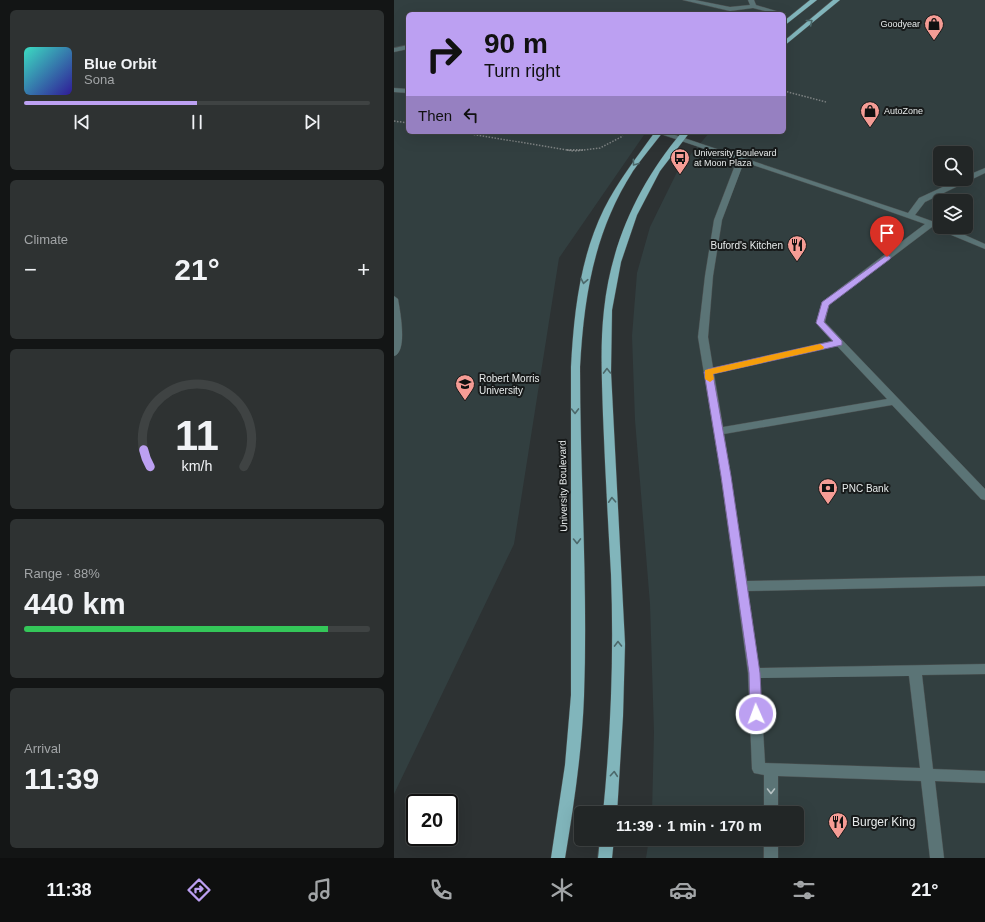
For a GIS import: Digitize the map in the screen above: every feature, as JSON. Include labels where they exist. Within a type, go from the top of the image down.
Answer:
[{"type":"main road","points":[[786,22],[814,0]]},
{"type":"main road","points":[[786,42],[837,0]]},
{"type":"main road","name":"University Boulevard","points":[[558,858],[574,746],[578,674],[575,388],[578,315],[592,246],[602,220],[633,165],[657,134]]},
{"type":"main road","points":[[611,806],[615,762],[618,686],[618,620],[608,392],[608,310],[612,280],[620,246],[631,218],[660,164],[683,135]]},
{"type":"main road","points":[[605,858],[607,846]]},
{"type":"street","points":[[686,0],[730,9],[752,3],[778,12]]},
{"type":"street","points":[[786,15],[793,17]]},
{"type":"street","points":[[394,50],[406,47]]},
{"type":"street","points":[[394,90],[406,90]]},
{"type":"street","points":[[683,135],[741,159],[933,225]]},
{"type":"street","points":[[741,159],[718,220],[709,276],[703,337],[754,673],[759,769],[985,777]]},
{"type":"street","points":[[973,176],[985,170]]},
{"type":"street","points":[[910,216],[922,200],[951,186]]},
{"type":"street","points":[[933,229],[825,304],[820,323],[985,496]]},
{"type":"street","points":[[955,234],[985,247]]},
{"type":"street","points":[[394,299],[398,342],[394,353]]},
{"type":"street","points":[[708,372],[839,343]]},
{"type":"street","points":[[718,431],[893,400]]},
{"type":"street","points":[[742,586],[985,581]]},
{"type":"street","points":[[754,673],[985,669]]},
{"type":"street","points":[[915,670],[937,858]]},
{"type":"street","points":[[771,769],[771,806]]},
{"type":"street","points":[[771,846],[771,858]]},
{"type":"path","points":[[786,92],[826,102]]},
{"type":"path","points":[[394,121],[406,124]]},
{"type":"path","points":[[471,134],[574,151],[600,148],[623,136]]},
{"type":"shaded area","points":[[394,0],[985,0],[985,858],[646,858],[648,846],[804,846],[804,806],[652,806],[654,732],[650,604],[635,420],[632,336],[637,273],[650,227],[679,168],[708,134],[786,134],[786,12],[406,12],[406,134],[645,134],[559,258],[514,544],[394,794]]},
{"type":"slow traffic","points":[[710,379],[708,372],[820,347]]},
{"type":"place","name":"Goodyear","points":[[934,41]]},
{"type":"place","name":"AutoZone","points":[[870,128]]},
{"type":"place","name":"University Boulevard at Moon Plaza","points":[[680,175]]},
{"type":"place","name":"Buford's Kitchen","points":[[797,262]]},
{"type":"place","name":"Robert Morris University","points":[[465,401]]},
{"type":"place","name":"PNC Bank","points":[[828,505]]},
{"type":"place","name":"Burger King","points":[[838,839]]},
{"type":"route","points":[[756,714],[754,673],[726,476],[708,372],[839,343],[820,323],[825,304],[887,257]]}]
